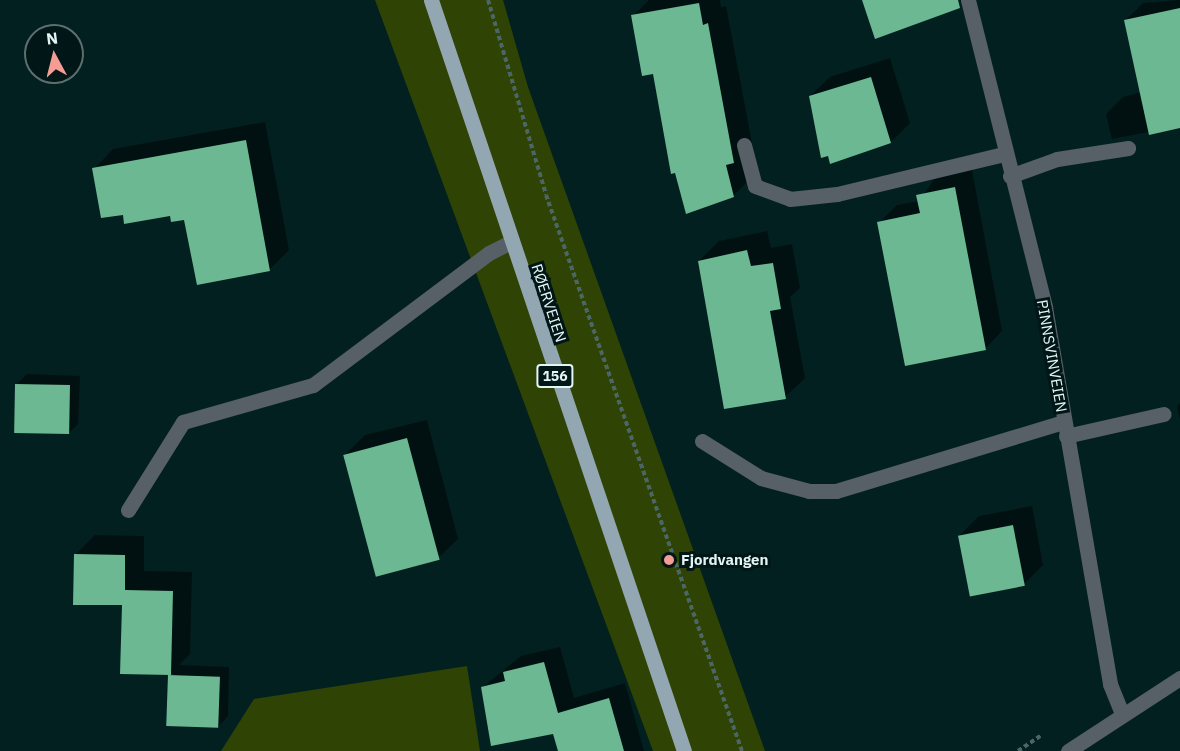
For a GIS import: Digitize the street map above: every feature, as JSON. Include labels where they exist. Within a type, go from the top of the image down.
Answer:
[{"type":"main road","name":"RØERVEIEN","points":[[431,0],[684,751]]},
{"type":"street","name":"PINNSVINVEIEN","points":[[968,0],[1004,154],[1045,307],[1064,429],[1110,684],[1122,714]]},
{"type":"street","points":[[744,145],[755,186],[789,199],[837,194],[1004,154]]},
{"type":"street","points":[[1010,176],[1058,159],[1128,148]]},
{"type":"street","points":[[128,510],[183,422],[227,406],[297,394],[511,242]]},
{"type":"street","points":[[702,441],[761,477],[809,491],[837,491],[1064,429],[1164,414]]},
{"type":"street","points":[[1068,751],[1180,678]]},
{"type":"path","points":[[488,0],[546,195],[742,751]]},
{"type":"green space","points":[[375,0],[503,0],[528,87],[765,751],[653,751]]},
{"type":"green space","points":[[467,666],[480,751],[221,751],[254,699]]},
{"type":"building","points":[[862,0],[958,0],[960,8],[875,39]]},
{"type":"building","points":[[699,3],[703,25],[708,23],[734,163],[726,165],[734,197],[686,214],[675,173],[671,174],[653,74],[642,76],[631,15]]},
{"type":"building","points":[[1180,8],[1180,128],[1149,135],[1124,20]]},
{"type":"building","points":[[871,77],[891,143],[830,164],[828,156],[821,158],[809,96]]},
{"type":"building","points":[[246,140],[270,271],[197,285],[184,220],[171,222],[170,216],[124,224],[123,215],[101,218],[92,168]]},
{"type":"building","points":[[955,187],[986,350],[905,366],[877,222],[920,213],[916,195]]},
{"type":"building","points":[[747,250],[751,266],[773,263],[781,309],[770,311],[786,399],[724,409],[698,261]]},
{"type":"building","points":[[15,384],[70,385],[69,434],[14,433]]},
{"type":"building","points":[[407,438],[440,560],[376,577],[343,455]]},
{"type":"building","points":[[1013,525],[1025,586],[970,597],[958,536]]},
{"type":"building","points":[[74,554],[125,555],[125,590],[173,591],[171,675],[120,674],[122,605],[73,605]]},
{"type":"building","points":[[544,662],[558,713],[609,698],[624,751],[558,751],[553,734],[491,746],[481,687],[505,681],[503,672]]},
{"type":"building","points":[[168,675],[220,677],[218,728],[166,726]]},
{"type":"place","name":"Fjordvangen","points":[[669,560]]}]
